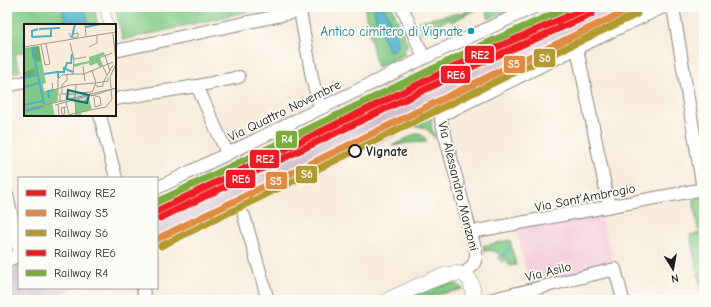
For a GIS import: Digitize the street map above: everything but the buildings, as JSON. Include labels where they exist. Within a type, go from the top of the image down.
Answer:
[{"type":"street","points":[[104,7],[109,24]]},
{"type":"street","points":[[402,7],[424,58]]},
{"type":"street","name":"Via Quattro Novembre","points":[[158,188],[320,107],[534,7]]},
{"type":"street","points":[[609,206],[577,48],[663,7]]},
{"type":"street","points":[[673,7],[704,189]]},
{"type":"street","points":[[116,51],[300,11],[312,78],[320,107]]},
{"type":"street","name":"Via Alessandro Manzoni","points":[[463,274],[470,269],[474,262],[476,258],[476,249],[440,120],[441,116],[444,113],[577,48]]},
{"type":"street","points":[[116,99],[197,86],[239,77]]},
{"type":"street","points":[[7,86],[24,82]]},
{"type":"street","points":[[197,86],[227,153]]},
{"type":"street","points":[[100,116],[116,177]]},
{"type":"street","name":"Via Sant'Ambrogio","points":[[471,232],[704,189]]},
{"type":"street","points":[[7,194],[18,247]]},
{"type":"street","points":[[244,216],[268,300]]},
{"type":"street","points":[[7,261],[18,256]]},
{"type":"street","name":"Via Asilo","points":[[489,300],[618,268],[622,300]]},
{"type":"street","points":[[388,300],[448,274],[458,273],[463,274],[468,278],[474,300]]},
{"type":"street","points":[[143,289],[145,300]]},
{"type":"shaded area","points":[[554,7],[650,7],[485,86],[487,91],[439,115],[244,209],[244,211],[158,250],[158,197],[402,77]]},
{"type":"shaded area","points":[[599,212],[615,265],[529,285],[516,227]]},
{"type":"shaded area","points":[[18,266],[18,289],[73,289],[49,300],[7,300],[7,271]]},
{"type":"green space","points":[[7,7],[94,7],[98,24],[24,24],[24,51],[15,54],[20,71],[7,74]]},
{"type":"green space","points":[[115,7],[268,7],[123,40]]},
{"type":"green space","points":[[364,7],[392,7],[408,46],[403,49],[405,54],[377,68]]},
{"type":"green space","points":[[495,7],[515,7],[489,19],[485,9]]},
{"type":"green space","points":[[476,10],[451,22],[449,19],[439,24],[440,26],[423,33],[418,21]]},
{"type":"green space","points":[[432,118],[431,125],[435,139],[427,130],[422,127],[415,126]]},
{"type":"green space","points":[[417,134],[423,136],[427,142],[392,146],[413,135]]},
{"type":"green space","points":[[704,197],[704,229],[698,230],[693,199]]},
{"type":"green space","points":[[704,232],[704,299],[703,299],[690,235]]},
{"type":"green space","points":[[510,240],[516,265],[510,266],[506,259],[503,262],[498,258],[500,255],[495,251],[484,251],[483,246]]},
{"type":"green space","points":[[452,283],[457,284],[463,289],[414,300],[402,300],[420,292]]},
{"type":"water","points":[[62,7],[84,7],[89,24],[66,24]]},
{"type":"water","points":[[374,7],[384,7],[398,38],[398,47],[394,50],[387,48],[375,16]]},
{"type":"waterway","points":[[504,255],[509,249]]},
{"type":"rail line","name":"R4","points":[[158,202],[476,48],[569,7]]},
{"type":"rail line","name":"RE2","points":[[158,211],[479,55],[589,7]]},
{"type":"rail line","name":"S5","points":[[158,239],[634,7]]},
{"type":"rail line","name":"RE6","points":[[160,218],[482,62],[592,14]]},
{"type":"rail line","name":"S6","points":[[161,246],[505,77],[637,14]]},
{"type":"place","name":"Antico cimitero di Vignate","points":[[471,31]]},
{"type":"place","name":"Vignate","points":[[355,151]]}]
